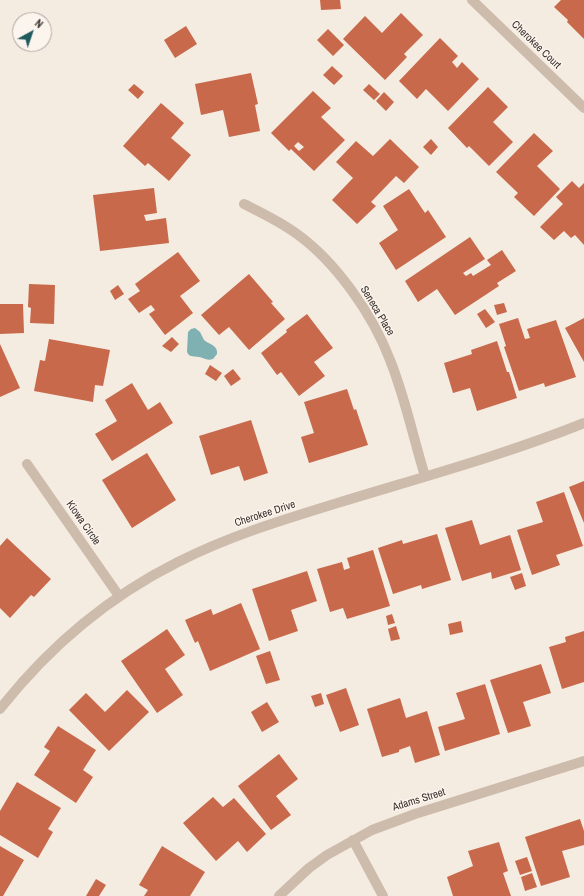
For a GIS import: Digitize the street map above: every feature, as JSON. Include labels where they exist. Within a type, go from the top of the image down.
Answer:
[{"type":"street","name":"Cherokee Court","points":[[472,0],[584,108]]},
{"type":"street","name":"Seneca Place","points":[[244,204],[281,223],[312,246],[346,283],[363,307],[377,331],[390,359],[400,388],[425,476]]},
{"type":"street","name":"Cherokee Drive","points":[[0,709],[33,670],[72,634],[119,596],[178,562],[240,534],[512,449],[584,423]]},
{"type":"street","name":"Kiowa Circle","points":[[27,464],[119,596]]},
{"type":"street","name":"Adams Street","points":[[279,896],[309,868],[327,855],[353,840],[392,821],[584,761]]},
{"type":"street","points":[[353,840],[383,896]]},
{"type":"water","points":[[195,328],[200,332],[204,340],[216,349],[217,354],[213,359],[207,360],[192,356],[187,352],[188,332]]},
{"type":"building","points":[[320,0],[340,0],[341,9],[321,10]]},
{"type":"building","points":[[561,0],[584,0],[584,39],[567,22],[568,20],[554,7]]},
{"type":"building","points":[[401,13],[423,35],[404,54],[407,57],[385,80],[343,39],[365,16],[382,33]]},
{"type":"building","points":[[186,26],[197,44],[175,58],[164,40]]},
{"type":"building","points":[[328,29],[344,45],[333,56],[317,40]]},
{"type":"building","points":[[440,38],[458,56],[452,62],[457,68],[462,62],[479,79],[448,111],[426,89],[417,99],[399,81]]},
{"type":"building","points":[[332,66],[343,76],[334,85],[323,75]]},
{"type":"building","points":[[251,73],[258,104],[255,105],[260,131],[229,137],[223,110],[201,115],[195,84]]},
{"type":"building","points":[[134,84],[144,92],[138,99],[128,90]]},
{"type":"building","points":[[369,84],[380,94],[374,100],[363,90]]},
{"type":"building","points":[[488,87],[508,107],[493,122],[513,142],[489,166],[469,146],[467,148],[448,128]]},
{"type":"building","points":[[313,91],[331,108],[321,117],[345,140],[314,171],[291,149],[289,151],[271,133]],"holes":[[[298,142],[304,147],[299,151],[294,146]]]},
{"type":"building","points":[[384,92],[394,102],[386,111],[376,101]]},
{"type":"building","points":[[161,103],[184,123],[171,138],[191,155],[169,181],[148,163],[145,166],[123,146]]},
{"type":"building","points":[[534,133],[553,151],[537,166],[560,189],[534,216],[514,197],[518,193],[496,172]]},
{"type":"building","points":[[390,139],[419,167],[404,183],[396,176],[371,202],[376,206],[357,224],[332,200],[353,178],[336,162],[356,141],[373,156]]},
{"type":"building","points":[[431,139],[438,147],[431,155],[423,147]]},
{"type":"building","points":[[572,181],[579,188],[584,183],[584,245],[575,235],[571,238],[564,231],[554,240],[540,227],[563,204],[556,197]]},
{"type":"building","points":[[154,188],[157,213],[144,215],[146,221],[166,218],[169,243],[100,251],[93,195]]},
{"type":"building","points":[[409,189],[425,213],[428,210],[446,237],[396,270],[379,243],[398,230],[383,206]]},
{"type":"building","points":[[470,237],[485,259],[463,273],[466,276],[471,273],[473,276],[491,265],[487,260],[502,250],[516,271],[497,283],[499,286],[455,315],[437,289],[418,302],[405,281]]},
{"type":"building","points":[[178,252],[200,281],[180,296],[193,313],[165,335],[149,314],[155,310],[151,305],[139,313],[128,299],[140,291],[135,284]]},
{"type":"building","points":[[249,274],[273,302],[271,303],[285,319],[249,350],[229,327],[219,335],[201,315]]},
{"type":"building","points":[[29,284],[55,285],[54,324],[30,323],[31,308],[28,307]]},
{"type":"building","points":[[118,285],[124,294],[115,300],[110,291]]},
{"type":"building","points":[[504,303],[507,312],[497,315],[494,305]]},
{"type":"building","points":[[0,304],[23,304],[24,333],[0,334]]},
{"type":"building","points":[[485,309],[495,322],[486,328],[477,314]]},
{"type":"building","points":[[307,314],[333,348],[314,362],[325,376],[299,396],[281,372],[277,375],[261,353],[287,332],[286,330]]},
{"type":"building","points":[[518,318],[525,339],[530,338],[527,329],[556,320],[576,377],[545,387],[544,383],[519,391],[504,347],[506,346],[499,324]]},
{"type":"building","points":[[584,318],[584,362],[565,328]]},
{"type":"building","points":[[172,337],[179,344],[171,352],[162,346]]},
{"type":"building","points":[[49,339],[110,350],[103,386],[95,385],[93,402],[34,391],[40,360],[45,361]]},
{"type":"building","points":[[497,341],[517,398],[477,411],[470,388],[453,393],[444,363],[472,354],[471,350]]},
{"type":"building","points":[[0,344],[20,388],[0,397]]},
{"type":"building","points":[[210,365],[222,373],[216,381],[205,374]]},
{"type":"building","points":[[233,369],[241,379],[231,386],[224,376]]},
{"type":"building","points":[[132,383],[148,410],[160,402],[173,423],[112,461],[95,434],[117,421],[105,400]]},
{"type":"building","points":[[347,389],[354,410],[356,409],[368,445],[309,463],[301,437],[314,433],[304,402]]},
{"type":"building","points":[[251,420],[268,473],[244,481],[239,466],[211,475],[199,436]]},
{"type":"building","points":[[147,453],[176,500],[132,528],[102,480]]},
{"type":"building","points":[[584,481],[584,523],[569,487]]},
{"type":"building","points":[[564,492],[583,546],[556,555],[560,565],[532,575],[517,530],[543,522],[536,502]]},
{"type":"building","points":[[472,520],[480,545],[510,535],[521,570],[492,579],[491,572],[462,581],[445,528]]},
{"type":"building","points":[[437,534],[451,580],[422,589],[421,585],[393,594],[378,548],[402,540],[403,544]]},
{"type":"building","points":[[7,538],[51,579],[34,597],[31,595],[10,618],[0,608],[0,546]]},
{"type":"building","points":[[373,550],[390,606],[347,619],[343,608],[330,612],[317,569],[342,562],[344,570],[350,568],[347,558]]},
{"type":"building","points":[[307,571],[317,601],[291,610],[298,631],[269,641],[252,589]]},
{"type":"building","points":[[522,573],[526,586],[515,590],[510,577]]},
{"type":"building","points":[[241,603],[260,649],[210,671],[198,641],[195,643],[185,620],[211,609],[213,615]]},
{"type":"building","points":[[392,614],[395,623],[388,625],[386,616]]},
{"type":"building","points":[[461,621],[463,632],[450,635],[448,624]]},
{"type":"building","points":[[396,626],[400,639],[391,641],[388,629]]},
{"type":"building","points":[[167,629],[185,655],[165,669],[183,695],[157,713],[121,661]]},
{"type":"building","points":[[584,631],[584,682],[562,689],[549,647],[566,642],[565,637]]},
{"type":"building","points":[[270,651],[280,680],[266,684],[256,656]]},
{"type":"building","points":[[541,664],[551,693],[523,702],[531,726],[508,733],[490,680]]},
{"type":"building","points":[[485,684],[500,734],[445,751],[438,727],[465,719],[456,693]]},
{"type":"building","points":[[346,688],[359,725],[340,732],[326,695]]},
{"type":"building","points":[[127,690],[149,712],[109,751],[69,710],[86,693],[105,712]]},
{"type":"building","points":[[321,693],[324,704],[315,707],[311,696]]},
{"type":"building","points":[[400,698],[406,718],[427,711],[440,755],[415,763],[410,746],[399,750],[399,752],[382,757],[367,709]]},
{"type":"building","points":[[267,702],[279,722],[262,732],[251,712]]},
{"type":"building","points":[[58,726],[96,750],[83,770],[93,777],[76,803],[34,775],[50,751],[44,747]]},
{"type":"building","points":[[279,754],[298,779],[276,796],[291,815],[271,830],[238,786]]},
{"type":"building","points":[[17,782],[61,808],[48,829],[53,832],[38,858],[0,835],[0,811]]},
{"type":"building","points":[[213,797],[223,807],[234,798],[266,834],[247,852],[238,841],[216,861],[183,823]]},
{"type":"building","points":[[580,819],[584,831],[584,845],[562,851],[570,877],[541,886],[525,837]]},
{"type":"building","points":[[499,842],[508,871],[503,873],[511,896],[453,896],[447,877],[473,866],[468,851]]},
{"type":"building","points":[[0,846],[24,860],[3,896],[0,896]]},
{"type":"building","points":[[162,846],[205,872],[190,896],[144,896],[148,890],[139,885]]},
{"type":"building","points":[[527,857],[532,871],[520,875],[515,861]]},
{"type":"building","points":[[532,873],[537,887],[525,891],[521,877]]},
{"type":"building","points":[[96,879],[106,885],[99,896],[86,896]]}]
